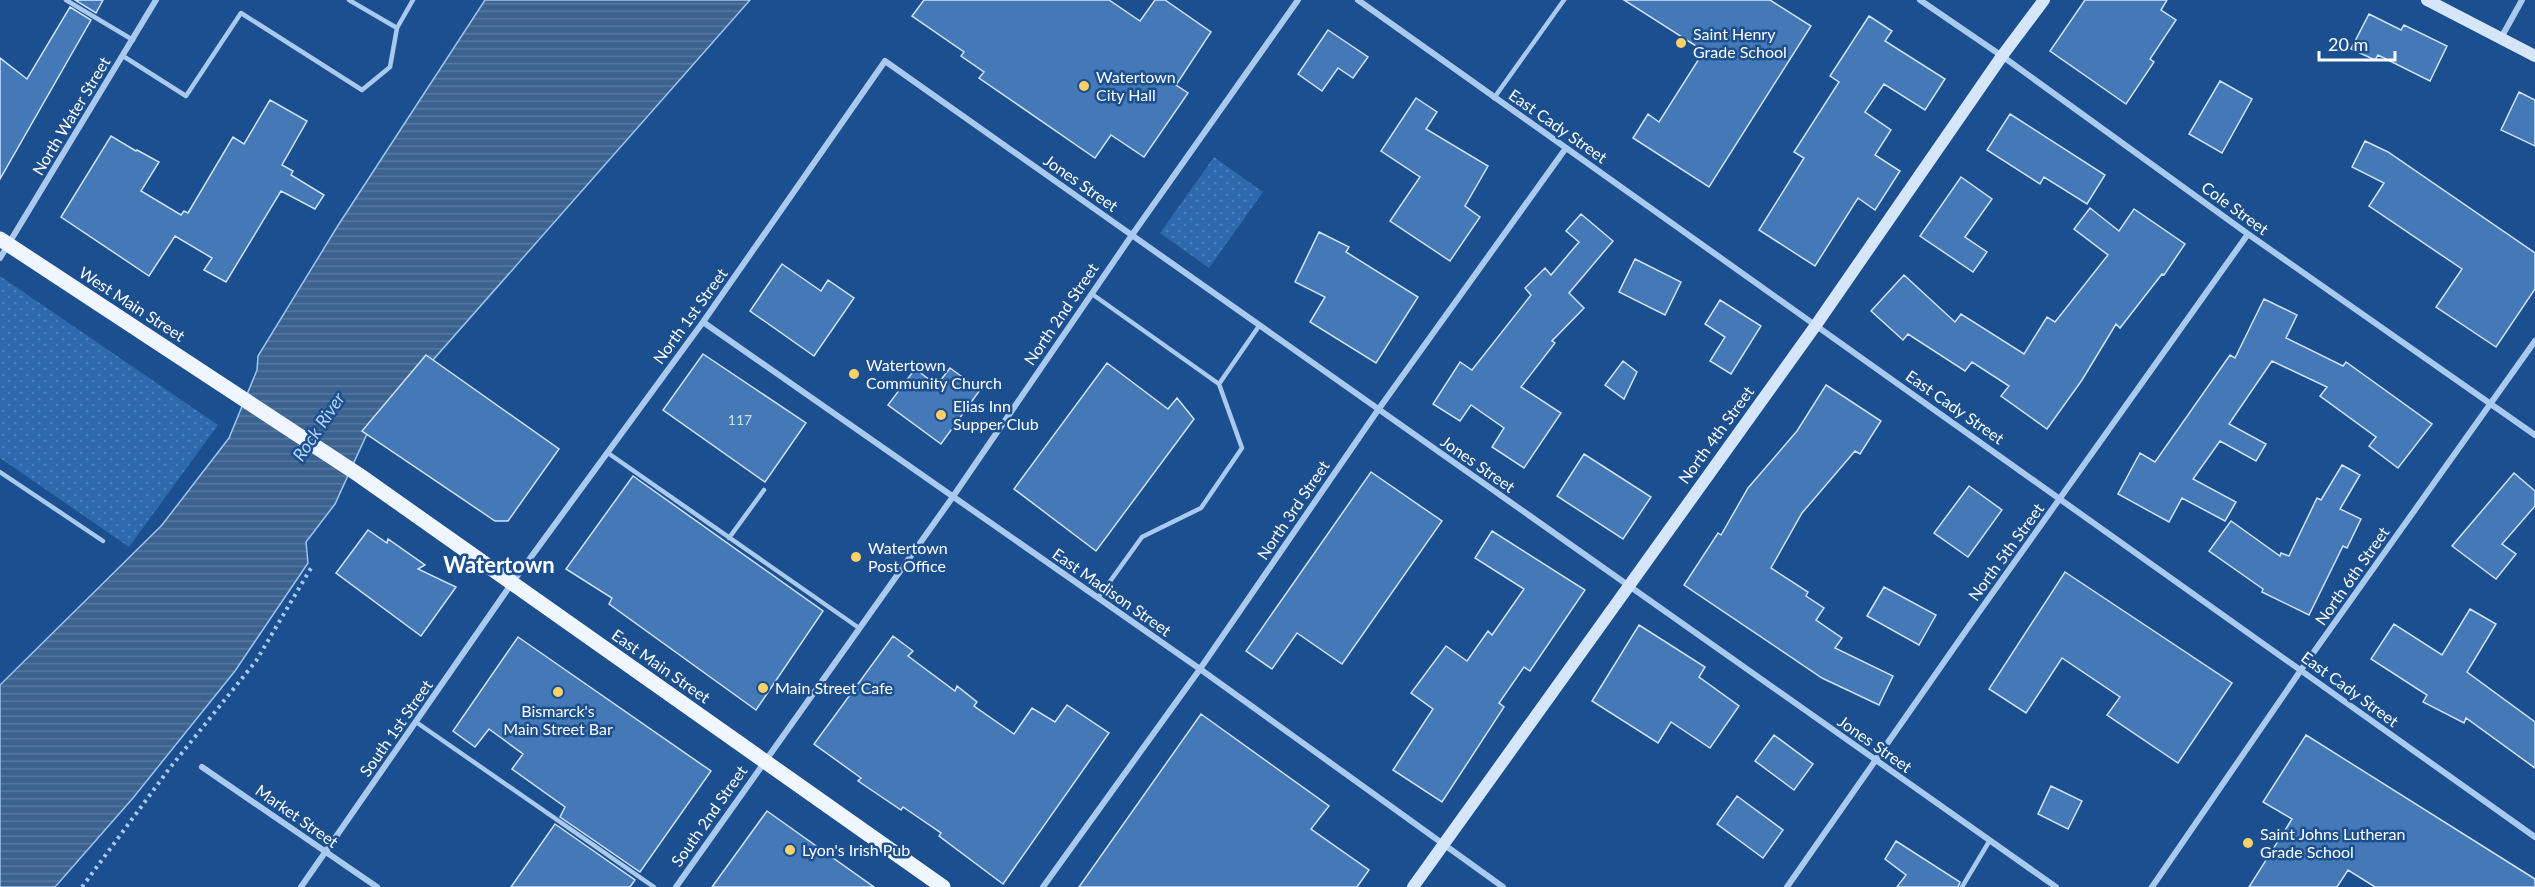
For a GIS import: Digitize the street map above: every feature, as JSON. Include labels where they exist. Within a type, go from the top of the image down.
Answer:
[{"type":"main road","name":"West Main Street","points":[[3,248],[244,398],[359,476]]},
{"type":"main road","name":"East Main Street","points":[[359,476],[943,887]]},
{"type":"street","name":"North Water Street","points":[[3,248],[134,40],[156,0]]},
{"type":"street","name":"North 2nd Street","points":[[765,761],[952,498],[1132,235],[1298,0]]},
{"type":"street","name":"East Cady Street","points":[[1358,0],[2535,837]]},
{"type":"street","name":"Cole Street","points":[[1920,0],[2535,435]]},
{"type":"street","name":"North 4th Street","points":[[1413,887],[1816,325],[2002,56],[2044,0]]},
{"type":"street","points":[[2427,0],[2535,56]]},
{"type":"street","points":[[2501,38],[2522,0]]},
{"type":"street","name":"Jones Street","points":[[885,61],[2056,887]]},
{"type":"street","name":"North 1st Street","points":[[512,583],[703,322],[885,61]]},
{"type":"street","name":"North 3rd Street","points":[[1043,887],[1200,669],[1378,410],[1566,148]]},
{"type":"street","name":"North 5th Street","points":[[1787,887],[2248,234]]},
{"type":"street","name":"East Madison Street","points":[[703,322],[1200,669],[1503,887]]},
{"type":"street","name":"North 6th Street","points":[[2152,887],[2301,670],[2535,341]]},
{"type":"street","name":"South 1st Street","points":[[301,887],[512,583]]},
{"type":"street","name":"South 2nd Street","points":[[676,887],[765,761]]},
{"type":"street","name":"Market Street","points":[[202,767],[376,887]]},
{"type":"lane","points":[[66,0],[134,40]]},
{"type":"lane","points":[[349,0],[397,28]]},
{"type":"lane","points":[[123,56],[186,96],[242,13],[362,90],[390,67],[397,28],[413,0]]},
{"type":"lane","points":[[1494,98],[1564,0]]},
{"type":"lane","points":[[1092,294],[1219,384],[1242,448],[1201,508],[1142,537],[1098,598]]},
{"type":"lane","points":[[1219,384],[1259,326]]},
{"type":"lane","points":[[608,453],[859,628]]},
{"type":"lane","points":[[0,472],[103,541]]},
{"type":"lane","points":[[729,538],[764,490]]},
{"type":"lane","points":[[416,722],[654,887]]},
{"type":"lane","points":[[1962,887],[1990,840]]},
{"type":"path","points":[[82,887],[168,769],[256,661],[311,568]]},
{"type":"shaded area","points":[[1214,157],[1263,192],[1209,268],[1160,233]]},
{"type":"shaded area","points":[[0,276],[218,425],[129,547],[0,458]]},
{"type":"water","name":"Rock River","points":[[485,0],[750,0],[366,436],[335,504],[306,542],[308,563],[235,671],[133,798],[55,887],[0,887],[0,685],[162,525],[229,438],[257,370],[258,356],[337,227]]},
{"type":"building","points":[[75,0],[103,0],[96,13]]},
{"type":"building","name":"Watertown City Hall","points":[[924,0],[1109,0],[1140,21],[1155,0],[1165,0],[1211,32],[1176,85],[1188,93],[1144,157],[1111,135],[1095,158],[979,78],[984,72],[961,56],[964,52],[912,16]]},
{"type":"building","points":[[1624,0],[1770,0],[1811,26],[1709,187],[1633,138],[1648,114],[1659,122],[1704,51]]},
{"type":"building","points":[[2085,0],[2167,0],[2161,10],[2176,20],[2150,59],[2154,62],[2126,104],[2050,51]]},
{"type":"building","points":[[70,7],[91,20],[0,179],[0,58],[27,79]]},
{"type":"building","points":[[2369,14],[2401,30],[2404,25],[2447,46],[2430,81],[2378,55],[2375,60],[2351,49]]},
{"type":"building","points":[[1869,16],[1892,31],[1885,41],[1945,79],[1925,110],[1884,84],[1865,112],[1891,130],[1875,155],[1900,171],[1875,210],[1858,198],[1815,266],[1759,230],[1804,158],[1794,152],[1839,82],[1830,76]]},
{"type":"building","points":[[1328,30],[1368,57],[1353,78],[1338,68],[1322,91],[1298,74]]},
{"type":"building","points":[[2220,81],[2252,99],[2222,153],[2189,134]]},
{"type":"building","points":[[2519,92],[2535,100],[2535,146],[2501,130]]},
{"type":"building","points":[[1416,98],[1437,112],[1426,129],[1488,166],[1465,206],[1480,217],[1450,261],[1390,221],[1420,177],[1381,151]]},
{"type":"building","points":[[270,100],[307,121],[282,165],[293,171],[291,175],[324,195],[315,209],[281,191],[226,282],[204,270],[212,258],[175,236],[149,276],[61,217],[111,136],[159,162],[141,191],[181,215],[184,211],[188,213],[233,137],[244,144]]},
{"type":"building","points":[[2010,114],[2105,175],[2087,204],[2044,177],[2040,184],[1987,150]]},
{"type":"building","points":[[2365,141],[2388,152],[2535,253],[2535,289],[2496,347],[2436,307],[2462,269],[2369,206],[2384,183],[2352,167]]},
{"type":"building","points":[[1961,177],[1992,199],[1965,237],[1987,252],[1973,272],[1920,236]]},
{"type":"building","points":[[2090,208],[2119,231],[2134,209],[2185,244],[2164,275],[2162,274],[2120,328],[2116,324],[2082,380],[2047,429],[2001,396],[2009,386],[1972,362],[1965,371],[1908,334],[1903,340],[1871,311],[1904,275],[1955,322],[1961,314],[2024,354],[2047,317],[2055,322],[2108,255],[2074,229]]},
{"type":"building","points":[[1581,214],[1613,241],[1569,293],[1584,308],[1552,341],[1555,343],[1521,387],[1561,413],[1524,468],[1492,447],[1504,428],[1471,405],[1460,421],[1433,404],[1460,362],[1472,370],[1531,295],[1525,288],[1545,268],[1551,275],[1579,242],[1566,231]]},
{"type":"building","points":[[1319,232],[1349,247],[1346,252],[1418,297],[1376,363],[1310,322],[1325,297],[1295,282]]},
{"type":"building","points":[[1635,259],[1681,282],[1665,315],[1619,292]]},
{"type":"building","points":[[782,264],[821,291],[828,280],[854,298],[814,356],[750,311]]},
{"type":"building","points":[[2264,299],[2297,315],[2286,338],[2343,366],[2346,362],[2432,424],[2398,468],[2369,446],[2376,437],[2320,396],[2327,387],[2272,361],[2229,424],[2266,444],[2256,461],[2220,441],[2193,479],[2236,502],[2225,521],[2182,498],[2169,522],[2118,494],[2140,453],[2155,462],[2230,355],[2235,358]]},
{"type":"building","points":[[1720,300],[1761,326],[1731,374],[1710,361],[1725,337],[1705,324]]},
{"type":"building","points":[[703,354],[806,423],[765,482],[663,410]]},
{"type":"building","points":[[426,355],[559,449],[508,521],[495,521],[362,431]]},
{"type":"building","points":[[1623,361],[1637,372],[1624,399],[1605,385]]},
{"type":"building","points":[[1107,363],[1168,409],[1177,398],[1194,419],[1096,551],[1014,489]]},
{"type":"building","points":[[950,368],[980,390],[941,444],[888,405],[915,369],[937,385]]},
{"type":"building","points":[[1826,385],[1881,421],[1860,454],[1855,451],[1802,513],[1771,568],[1808,592],[1806,596],[1824,608],[1816,620],[1842,638],[1835,648],[1893,676],[1879,705],[1822,678],[1684,585],[1718,533],[1721,535],[1748,488],[1797,431]]},
{"type":"building","points":[[1584,454],[1651,497],[1623,539],[1557,496]]},
{"type":"building","points":[[2342,465],[2360,475],[2340,509],[2361,519],[2347,548],[2343,546],[2309,615],[2262,592],[2263,589],[2209,551],[2231,521],[2280,556],[2281,553],[2289,556],[2317,498],[2321,500]]},
{"type":"building","points":[[1371,472],[1442,521],[1342,664],[1297,633],[1272,669],[1246,651]]},
{"type":"building","points":[[2514,473],[2535,491],[2535,506],[2502,544],[2516,554],[2496,579],[2452,546]]},
{"type":"building","points":[[633,476],[823,611],[756,710],[609,604],[612,598],[566,569]]},
{"type":"building","points":[[1969,486],[2002,510],[1968,557],[1934,533]]},
{"type":"building","points":[[368,530],[387,543],[388,539],[425,565],[418,569],[456,587],[421,636],[336,573]]},
{"type":"building","points":[[1492,531],[1585,590],[1530,671],[1524,667],[1499,703],[1504,707],[1442,802],[1393,770],[1433,709],[1411,693],[1446,646],[1467,661],[1488,631],[1492,635],[1524,589],[1475,558]]},
{"type":"building","points":[[2065,572],[2232,683],[2178,763],[2107,715],[2120,697],[2062,658],[2026,713],[1989,689]]},
{"type":"building","points":[[1884,587],[1936,615],[1919,645],[1867,616]]},
{"type":"building","points":[[2470,609],[2496,624],[2467,672],[2535,722],[2535,768],[2466,718],[2464,723],[2423,702],[2427,695],[2371,659],[2394,624],[2442,655]]},
{"type":"building","points":[[1639,625],[1705,667],[1699,677],[1739,706],[1710,748],[1671,722],[1658,743],[1592,701]]},
{"type":"building","points":[[893,636],[913,651],[908,656],[955,691],[957,686],[977,702],[974,706],[1014,734],[1032,708],[1055,722],[1067,705],[1109,733],[1003,884],[939,836],[941,833],[903,807],[901,810],[858,781],[861,778],[814,744]]},
{"type":"building","points":[[518,637],[711,771],[640,872],[560,817],[565,807],[512,769],[523,754],[489,729],[475,747],[453,731]]},
{"type":"building","points":[[1201,714],[1329,806],[1311,829],[1369,870],[1357,887],[1079,887]]},
{"type":"building","points":[[1774,735],[1813,764],[1794,790],[1755,761]]},
{"type":"building","points":[[2306,735],[2535,879],[2535,887],[2375,887],[2348,870],[2337,887],[2249,887],[2292,819],[2263,802]]},
{"type":"building","points":[[2051,786],[2082,801],[2068,829],[2038,814]]},
{"type":"building","points":[[1737,796],[1783,830],[1763,858],[1717,824]]},
{"type":"building","points":[[767,811],[874,887],[712,887]]},
{"type":"building","points":[[555,824],[635,880],[630,887],[511,887]]},
{"type":"building","points":[[1896,841],[1960,882],[1958,887],[1897,887],[1906,875],[1885,859]]},
{"type":"place","name":"Saint Henry Grade School","points":[[1681,43]]},
{"type":"place","name":"Watertown City Hall","points":[[1084,86]]},
{"type":"place","name":"Watertown Community Church","points":[[854,374]]},
{"type":"place","name":"Elias Inn Supper Club","points":[[941,415]]},
{"type":"place","name":"Watertown Post Office","points":[[856,557]]},
{"type":"place","name":"Main Street Cafe","points":[[763,688]]},
{"type":"place","name":"Bismarck's Main Street Bar","points":[[558,692]]},
{"type":"place","name":"Saint Johns Lutheran Grade School","points":[[2248,843]]},
{"type":"place","name":"Lyon's Irish Pub","points":[[790,850]]},
{"type":"district","name":"Watertown","points":[[499,565]]}]
